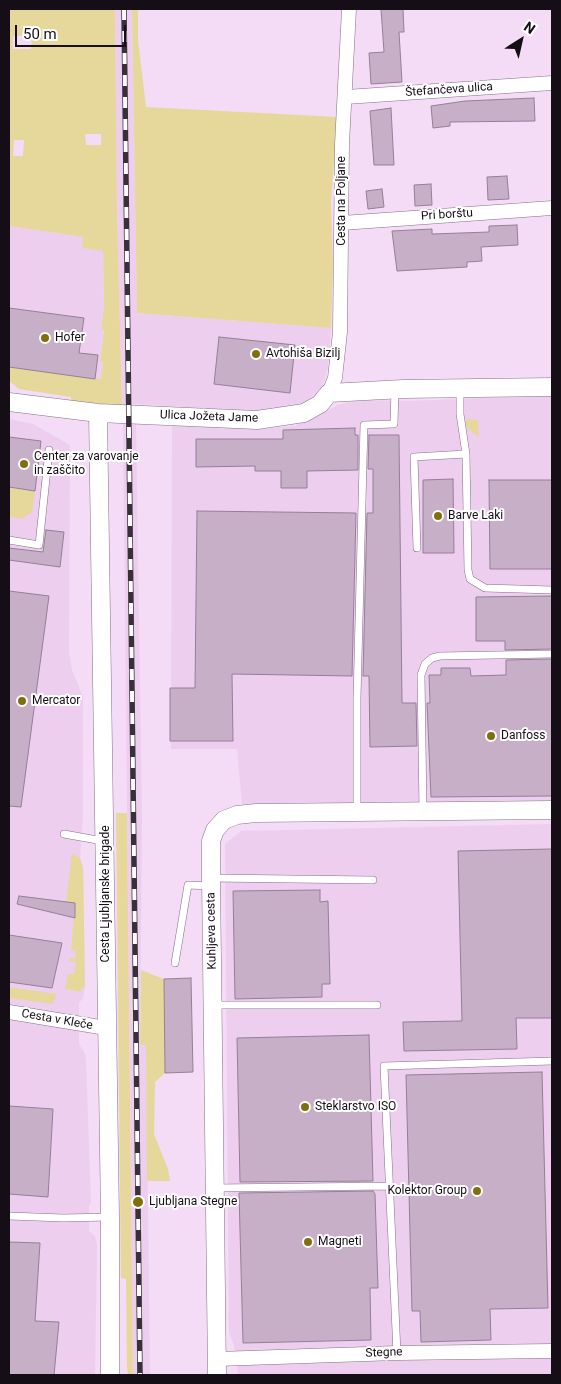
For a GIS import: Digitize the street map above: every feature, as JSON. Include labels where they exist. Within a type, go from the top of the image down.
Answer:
[{"type":"street","name":"Cesta na Poljane","points":[[329,393],[335,378],[340,332],[342,144],[346,97],[349,9]]},
{"type":"street","name":"Štefančeva ulica","points":[[346,97],[552,84]]},
{"type":"street","name":"Pri borštu","points":[[342,223],[552,208]]},
{"type":"street","points":[[329,393],[395,389],[552,387]]},
{"type":"street","name":"Ulica Jožeta Jame","points":[[9,402],[98,413],[257,420],[304,413],[320,404],[329,393]]},
{"type":"street","name":"Cesta Ljubljanske brigade","points":[[98,413],[106,841],[110,1375]]},
{"type":"street","name":"Kuhljeva cesta","points":[[217,1367],[211,882],[211,841],[216,830],[224,820],[236,814],[552,810]]},
{"type":"street","name":"Cesta v Kleče","points":[[9,1012],[106,1028]]},
{"type":"street","name":"Stegne","points":[[217,1367],[397,1353],[552,1351]]},
{"type":"lane","points":[[357,812],[357,698],[364,425],[394,424],[395,389]]},
{"type":"lane","points":[[460,389],[460,414],[466,454],[468,570],[470,579],[485,588],[552,590]]},
{"type":"lane","points":[[9,540],[39,545],[49,450]]},
{"type":"lane","points":[[417,548],[414,457],[466,454]]},
{"type":"lane","points":[[423,812],[421,675],[426,664],[432,658],[440,656],[552,654]]},
{"type":"lane","points":[[64,834],[106,841]]},
{"type":"lane","points":[[175,963],[188,884],[211,882],[373,880]]},
{"type":"lane","points":[[213,1006],[377,1005]]},
{"type":"lane","points":[[397,1353],[384,1066],[552,1061]]},
{"type":"lane","points":[[215,1188],[390,1186]]},
{"type":"lane","points":[[9,1216],[110,1217]]},
{"type":"shaded area","points":[[9,9],[115,9],[117,211],[122,405],[71,401],[71,397],[19,389],[9,381],[9,367],[101,379],[103,361],[100,361],[104,330],[101,329],[104,306],[103,251],[82,248],[83,237],[9,226]],"holes":[[[13,36],[32,36],[31,49],[13,49]],[[85,134],[101,134],[101,145],[86,145]],[[14,140],[24,140],[23,156],[13,156]]]},
{"type":"shaded area","points":[[115,9],[132,9],[137,313],[331,328],[325,379],[320,391],[305,402],[290,408],[269,412],[137,404],[122,405],[117,211]]},
{"type":"shaded area","points":[[132,9],[138,9],[138,40],[146,107],[337,117],[331,202],[333,271],[331,328],[137,313]]},
{"type":"shaded area","points":[[9,226],[83,237],[103,251],[104,306],[101,329],[104,329],[100,360],[103,361],[101,379],[9,367]]},
{"type":"shaded area","points":[[552,395],[552,801],[242,804],[237,749],[171,749],[172,424],[260,429],[295,426],[338,405],[358,400],[410,401]]},
{"type":"shaded area","points":[[9,419],[33,424],[70,445],[69,652],[72,670],[83,697],[83,816],[80,858],[83,868],[85,987],[83,998],[79,1003],[79,1044],[85,1054],[86,1062],[91,1203],[89,1206],[89,1231],[95,1236],[97,1245],[95,1375],[9,1375]]},
{"type":"shaded area","points":[[467,419],[478,420],[479,437],[468,429],[464,422]]},
{"type":"shaded area","points":[[123,421],[136,422],[142,818],[140,1045],[146,1045],[150,1375],[133,1375]]},
{"type":"shaded area","points":[[9,487],[35,491],[32,512],[22,519],[9,517]]},
{"type":"shaded area","points":[[116,813],[127,813],[133,1375],[128,1375],[126,1279],[121,1278]]},
{"type":"shaded area","points":[[552,824],[552,1375],[238,1375],[234,1346],[229,1332],[225,844],[241,831]]},
{"type":"shaded area","points":[[72,853],[80,858],[83,868],[85,987],[82,987],[81,992],[65,989],[68,974],[74,974],[76,962],[69,961],[70,958],[75,959],[76,952],[71,950],[75,903],[66,902]]},
{"type":"shaded area","points":[[141,970],[164,979],[165,1073],[155,1082],[154,1134],[168,1169],[170,1181],[147,1181],[146,1045],[140,1045]]},
{"type":"shaded area","points":[[9,987],[56,994],[55,999],[52,1004],[9,998]]},
{"type":"building","points":[[381,9],[403,9],[404,32],[399,32],[402,82],[371,84],[369,53],[384,52]]},
{"type":"building","points":[[534,98],[535,121],[450,122],[450,126],[433,128],[431,106],[465,101]]},
{"type":"building","points":[[391,108],[394,165],[374,165],[370,111]]},
{"type":"building","points":[[507,176],[509,199],[488,200],[487,177]]},
{"type":"building","points":[[431,184],[432,205],[415,206],[414,185]]},
{"type":"building","points":[[382,189],[384,207],[368,209],[366,191]]},
{"type":"building","points":[[517,225],[518,245],[481,247],[482,261],[467,262],[467,267],[397,271],[392,231],[432,229],[432,234],[489,232],[489,226]]},
{"type":"building","name":"Hofer","points":[[9,308],[84,318],[79,353],[98,355],[95,379],[9,367]]},
{"type":"building","points":[[219,337],[295,345],[290,393],[214,384]]},
{"type":"building","points":[[355,428],[355,435],[358,435],[358,470],[307,471],[307,488],[281,488],[281,471],[255,471],[255,466],[196,467],[196,439],[283,439],[283,430]]},
{"type":"building","points":[[369,435],[399,435],[402,703],[416,703],[417,746],[370,747],[369,676],[363,676],[367,513],[373,513],[373,469],[368,469]]},
{"type":"building","name":"Center za varovanje in zaščito","points":[[9,437],[41,441],[35,491],[9,487]]},
{"type":"building","name":"Barve Laki","points":[[453,479],[454,553],[423,553],[423,480]]},
{"type":"building","points":[[489,480],[552,480],[552,569],[490,569]]},
{"type":"building","points":[[197,511],[356,513],[352,676],[232,674],[233,741],[170,741],[170,688],[195,688]]},
{"type":"building","points":[[46,530],[64,532],[60,567],[9,560],[9,548],[43,552]]},
{"type":"building","name":"Mercator","points":[[9,591],[49,596],[21,807],[9,806]]},
{"type":"building","points":[[552,596],[552,649],[505,650],[505,641],[476,641],[476,597]]},
{"type":"building","name":"Danfoss","points":[[552,659],[552,796],[431,797],[427,703],[430,703],[429,675],[441,675],[441,668],[470,668],[471,676],[506,675],[506,660]]},
{"type":"building","points":[[552,849],[552,1018],[516,1018],[517,1049],[404,1051],[403,1022],[462,1021],[458,851]]},
{"type":"building","points":[[320,890],[320,902],[328,901],[330,984],[322,984],[322,997],[235,999],[233,891]]},
{"type":"building","points":[[19,896],[75,903],[75,918],[17,904]]},
{"type":"building","points":[[9,935],[62,943],[52,988],[9,982]]},
{"type":"building","points":[[191,978],[193,1072],[165,1073],[164,979]]},
{"type":"building","name":"Steklarstvo ISO","points":[[369,1035],[373,1181],[240,1182],[237,1038]]},
{"type":"building","name":"Kolektor Group","points":[[542,1072],[548,1308],[490,1309],[491,1340],[421,1342],[420,1311],[412,1311],[406,1075]]},
{"type":"building","points":[[9,1106],[53,1109],[48,1197],[9,1194]]},
{"type":"building","name":"Magneti","points":[[373,1191],[375,1194],[378,1288],[370,1288],[371,1340],[243,1343],[239,1193]]},
{"type":"building","points":[[9,1242],[40,1243],[35,1321],[59,1322],[54,1375],[9,1375]]},
{"type":"railway","points":[[124,9],[140,1375]]},
{"type":"place","name":"Hofer","points":[[45,338]]},
{"type":"place","name":"Avtohiša Bizilj","points":[[256,354]]},
{"type":"place","name":"Center za varovanje in zaščito","points":[[24,464]]},
{"type":"place","name":"Barve Laki","points":[[438,516]]},
{"type":"place","name":"Mercator","points":[[22,701]]},
{"type":"place","name":"Danfoss","points":[[491,736]]},
{"type":"place","name":"Steklarstvo ISO","points":[[305,1107]]},
{"type":"place","name":"Kolektor Group","points":[[477,1191]]},
{"type":"place","name":"Ljubljana Stegne","points":[[138,1202]]},
{"type":"place","name":"Magneti","points":[[308,1242]]}]
